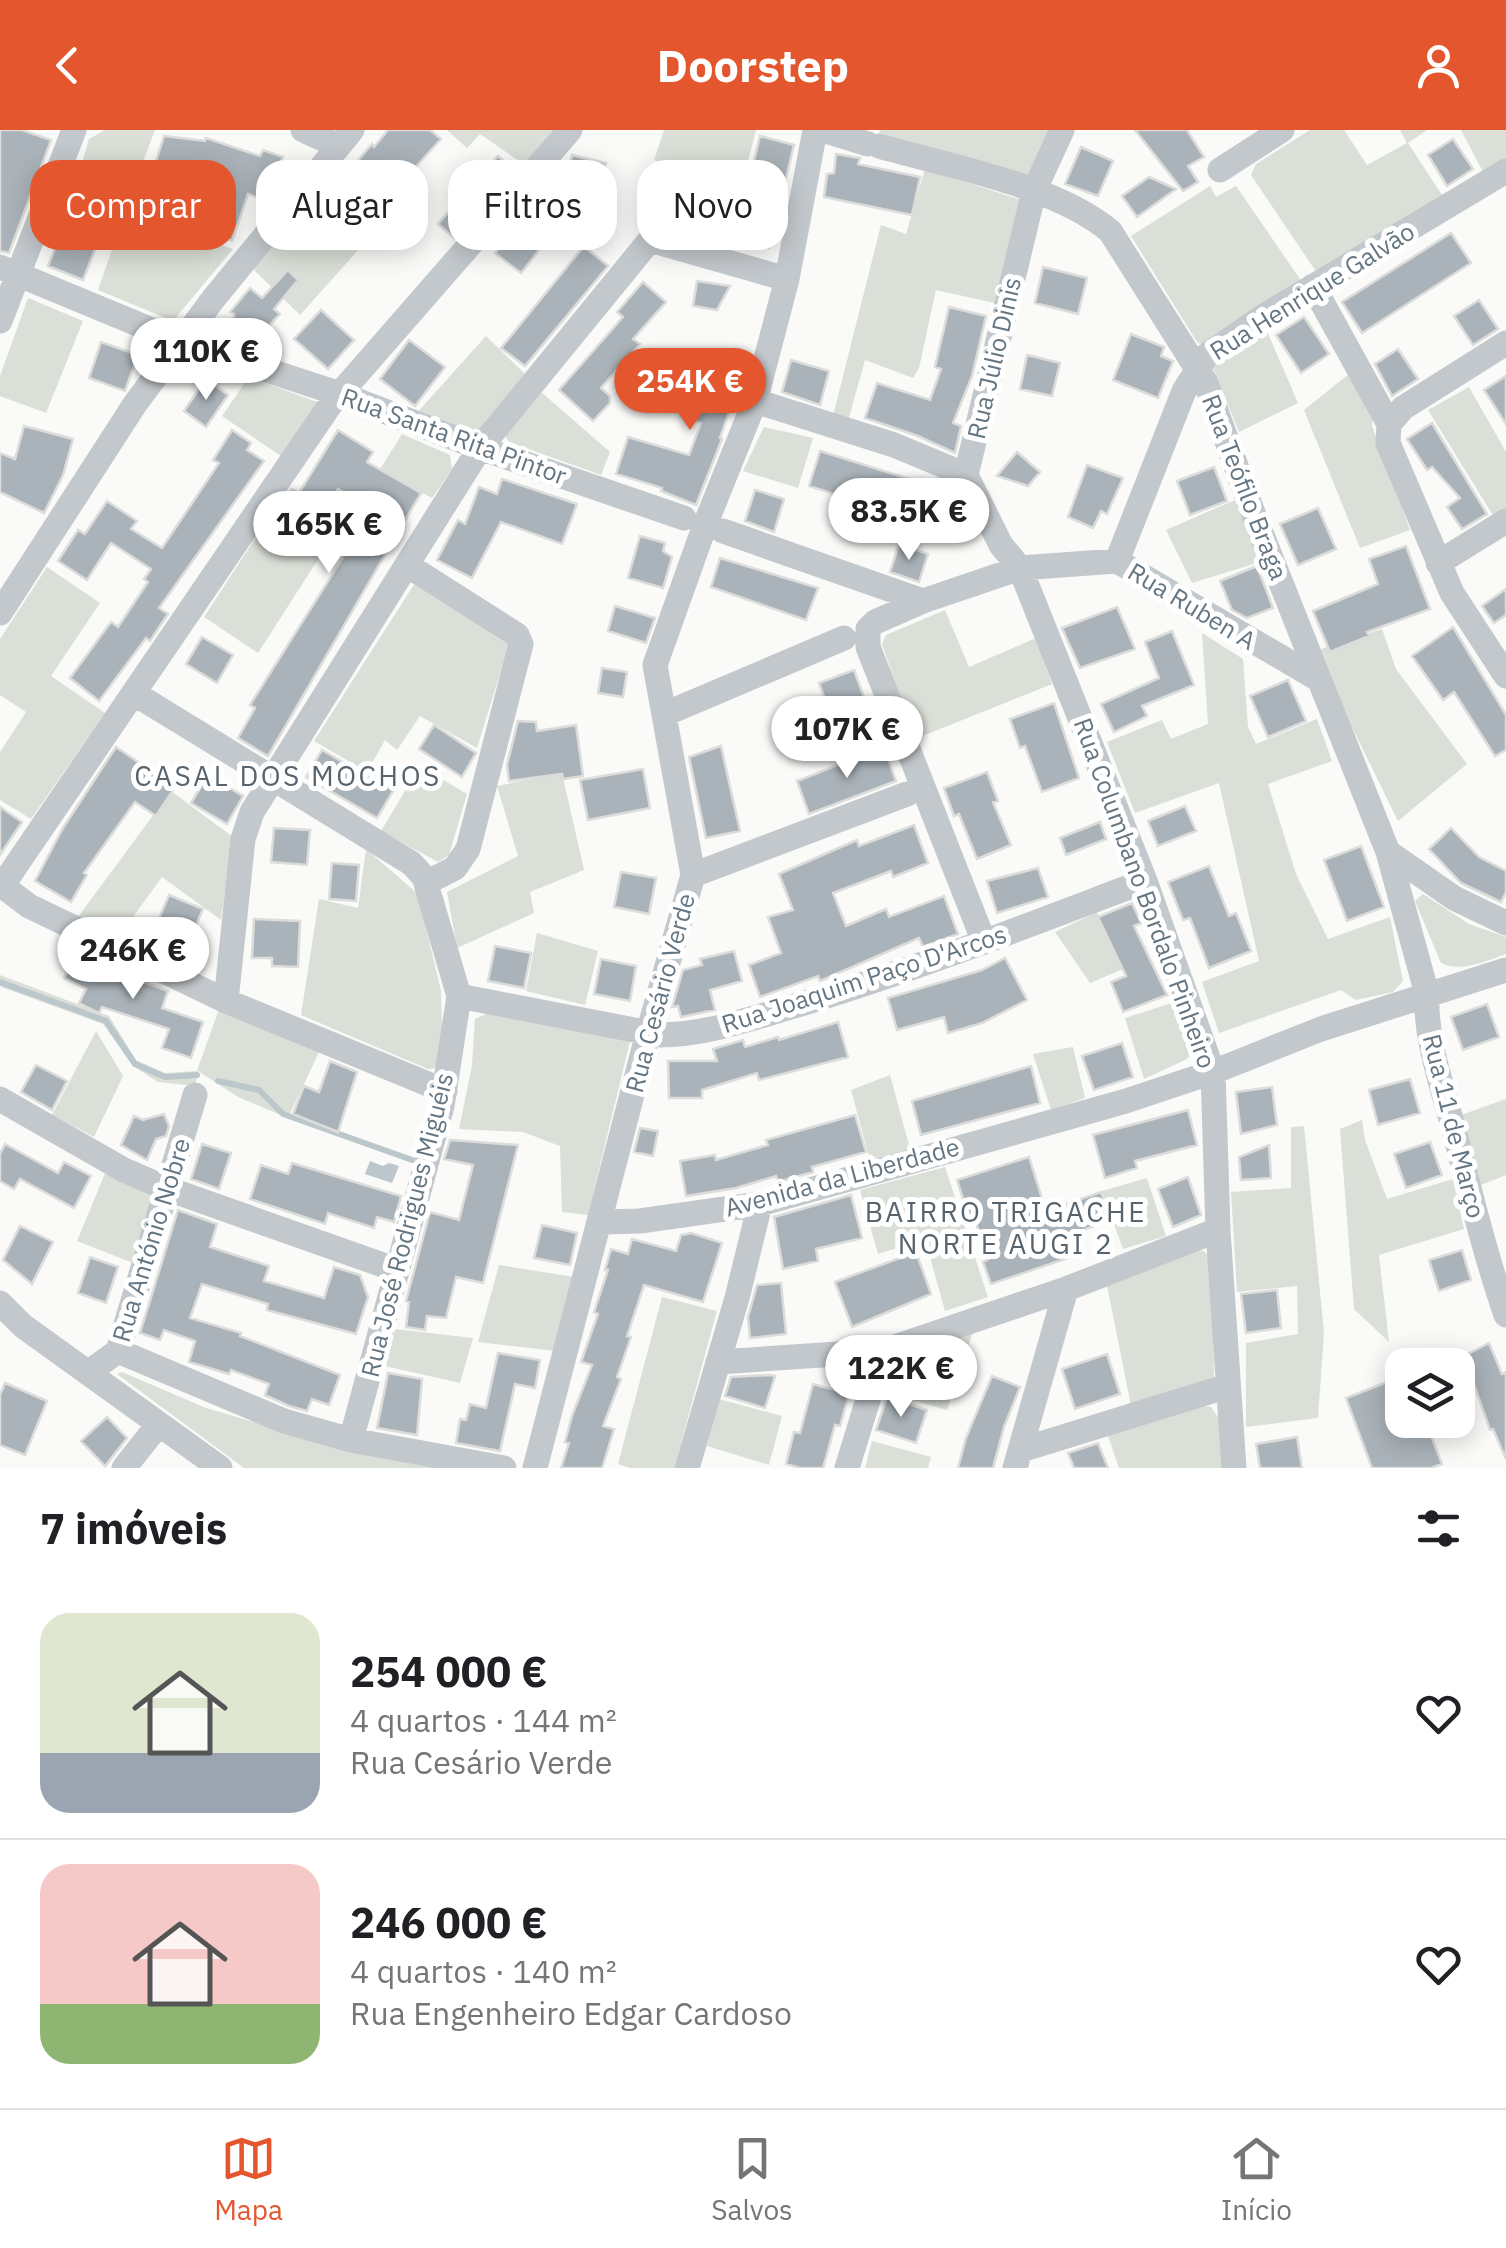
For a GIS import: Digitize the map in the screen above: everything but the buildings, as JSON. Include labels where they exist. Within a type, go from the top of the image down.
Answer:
[{"type":"street","points":[[0,321],[9,270],[74,130]]},
{"type":"street","points":[[0,613],[135,404],[345,138],[303,130]]},
{"type":"street","points":[[445,1091],[226,1001],[29,906],[1,885],[340,394],[570,130]]},
{"type":"street","name":"Rua Cesário Verde","points":[[601,1222],[692,875],[655,665],[704,525],[755,401],[787,279],[815,130]]},
{"type":"street","name":"Rua Teófilo Braga","points":[[823,130],[1034,191],[1090,214],[1110,231],[1198,366],[1388,852],[1427,994]]},
{"type":"street","name":"Rua Júlio Dinis","points":[[966,475],[1034,191],[1062,130]]},
{"type":"street","points":[[1220,170],[1282,130]]},
{"type":"street","name":"Rua Henrique Galvão","points":[[1117,561],[1144,487],[1198,366],[1218,347],[1313,286],[1506,171]]},
{"type":"street","points":[[226,1001],[243,839],[252,812],[480,448],[650,240],[787,279]]},
{"type":"street","name":"Rua Santa Rita Pintor","points":[[9,270],[181,342],[340,394],[480,448],[923,601]]},
{"type":"street","points":[[1313,286],[1389,424],[1388,442],[1452,593],[1506,676]]},
{"type":"street","points":[[1389,424],[1403,408],[1506,343]]},
{"type":"street","points":[[755,401],[894,445],[966,475]]},
{"type":"street","name":"Rua Columbano Bordalo Pinheiro","points":[[966,475],[1001,545],[1020,568],[1145,881],[1213,1072],[1218,1230],[1234,1468]]},
{"type":"street","points":[[1438,563],[1506,521]]},
{"type":"street","name":"Rua Ruben A","points":[[984,942],[866,638],[875,622],[1020,568],[1117,561],[1318,678]]},
{"type":"street","points":[[135,694],[411,863],[426,883],[454,868],[468,850],[521,644],[517,634],[407,565]]},
{"type":"street","points":[[665,714],[844,638]]},
{"type":"street","points":[[692,875],[906,794]]},
{"type":"street","points":[[1388,852],[1454,898],[1506,923]]},
{"type":"street","name":"Rua Joaquim Paço D'Arcos","points":[[459,996],[674,1035],[745,1020],[849,990],[1145,881]]},
{"type":"street","name":"Rua José Rodrigues Miguéis","points":[[351,1440],[445,1091],[459,996],[426,883]]},
{"type":"street","name":"Avenida da Liberdade","points":[[601,1222],[640,1221],[760,1204],[1126,1101],[1321,1030],[1506,970]]},
{"type":"street","name":"Rua 11 de Março","points":[[1427,994],[1426,1011],[1437,1064],[1487,1258],[1506,1315]]},
{"type":"street","name":"Rua António Nobre","points":[[88,1372],[118,1351],[195,1094]]},
{"type":"street","points":[[0,1099],[124,1170],[168,1189],[397,1270]]},
{"type":"street","points":[[687,1468],[760,1204]]},
{"type":"street","points":[[535,1468],[601,1222]]},
{"type":"street","points":[[718,1362],[883,1351],[1218,1230]]},
{"type":"street","points":[[1018,1459],[1066,1288]]},
{"type":"street","points":[[0,1303],[24,1326],[220,1468]]},
{"type":"street","points":[[118,1351],[284,1421],[351,1440],[504,1468]]},
{"type":"street","points":[[847,1468],[883,1351]]},
{"type":"street","points":[[1018,1459],[1228,1386]]},
{"type":"street","points":[[124,1468],[158,1425]]},
{"type":"shaded area","points":[[105,130],[155,130],[144,160],[83,160],[89,139]]},
{"type":"shaded area","points":[[447,130],[555,130],[531,160],[517,160],[480,134],[467,148]]},
{"type":"shaded area","points":[[664,130],[756,130],[748,160],[654,160]]},
{"type":"shaded area","points":[[1057,130],[1027,177],[879,133]]},
{"type":"shaded area","points":[[1310,130],[1344,130],[1367,165],[1407,143],[1400,130],[1427,130],[1408,143],[1442,195],[1317,273],[1251,175],[1256,164]]},
{"type":"shaded area","points":[[1461,130],[1506,130],[1506,158],[1483,172]]},
{"type":"shaded area","points":[[925,169],[1021,200],[999,304],[936,290],[919,368],[913,378],[865,360],[848,421],[832,420],[881,225],[906,234]]},
{"type":"shaded area","points":[[1210,186],[1216,197],[1236,186],[1302,282],[1205,347],[1197,342],[1131,236]]},
{"type":"shaded area","points":[[112,250],[232,250],[173,321],[98,290]]},
{"type":"shaded area","points":[[267,250],[358,250],[300,315],[250,266]]},
{"type":"shaded area","points":[[28,298],[83,321],[46,413],[0,396],[0,376]]},
{"type":"shaded area","points":[[1266,329],[1298,403],[1239,432],[1213,368],[1215,361]]},
{"type":"shaded area","points":[[486,336],[530,379],[483,431],[470,431],[416,414]]},
{"type":"shaded area","points":[[1350,373],[1373,418],[1372,426],[1410,530],[1360,548],[1304,410]]},
{"type":"shaded area","points":[[653,376],[667,380],[659,405],[645,400]]},
{"type":"shaded area","points":[[249,377],[317,402],[281,456],[222,416]]},
{"type":"shaded area","points":[[1469,387],[1506,452],[1506,510],[1494,517],[1428,410]]},
{"type":"shaded area","points":[[541,392],[610,452],[601,475],[509,442],[504,434]]},
{"type":"shaded area","points":[[764,427],[813,438],[798,488],[743,471]]},
{"type":"shaded area","points":[[402,434],[450,455],[452,469],[432,498],[379,471]]},
{"type":"shaded area","points":[[1237,499],[1260,562],[1192,583],[1166,530]]},
{"type":"shaded area","points":[[271,514],[326,547],[258,653],[204,617]]},
{"type":"shaded area","points":[[47,567],[100,603],[51,676],[105,713],[31,819],[0,800],[0,752],[26,712],[0,695],[0,639]]},
{"type":"shaded area","points":[[415,583],[509,645],[477,748],[420,716],[397,750],[385,740],[367,772],[314,741]]},
{"type":"shaded area","points":[[945,610],[969,667],[1036,638],[1052,684],[915,739],[882,644],[886,635]]},
{"type":"shaded area","points":[[1382,629],[1396,669],[1467,764],[1398,821],[1349,721],[1321,649]]},
{"type":"shaded area","points":[[1202,633],[1243,659],[1248,727],[1256,744],[1317,719],[1332,761],[1268,784],[1296,874],[1328,939],[1390,917],[1403,981],[1393,992],[1356,1000],[1341,990],[1219,1033],[1202,982],[1259,961],[1219,783],[1135,813],[1107,742],[1162,720],[1171,739],[1208,724]]},
{"type":"shaded area","points":[[420,766],[467,794],[449,855],[438,862],[381,831]]},
{"type":"shaded area","points":[[562,773],[584,870],[530,892],[534,913],[457,948],[447,892],[518,856],[497,786]]},
{"type":"shaded area","points":[[171,791],[233,837],[221,920],[162,877],[117,939],[78,917]]},
{"type":"shaded area","points":[[366,849],[418,894],[441,991],[443,1062],[438,1068],[428,1069],[301,1015],[319,899],[358,908]]},
{"type":"shaded area","points":[[1423,894],[1469,924],[1506,937],[1506,954],[1465,966],[1441,963],[1415,901]]},
{"type":"shaded area","points":[[1097,912],[1123,969],[1090,983],[1055,932]]},
{"type":"shaded area","points":[[537,933],[598,951],[585,1005],[526,991]]},
{"type":"shaded area","points":[[0,975],[109,1016],[136,1060],[165,1073],[197,1071],[219,1009],[320,1050],[288,1118],[238,1097],[198,1071],[195,1086],[158,1082],[133,1066],[103,1024],[4,988],[0,986]]},
{"type":"shaded area","points":[[1178,1001],[1193,1052],[1187,1059],[1144,1079],[1125,1018]]},
{"type":"shaded area","points":[[488,1013],[630,1041],[588,1215],[562,1212],[560,1146],[523,1132],[459,1129],[472,1065],[475,1019]]},
{"type":"shaded area","points":[[96,1031],[123,1076],[94,1137],[52,1115]]},
{"type":"shaded area","points":[[1073,1047],[1085,1098],[1051,1110],[1033,1054]]},
{"type":"shaded area","points":[[890,1075],[910,1149],[870,1160],[851,1090]]},
{"type":"shaded area","points":[[1506,1099],[1506,1175],[1481,1185],[1461,1115]]},
{"type":"shaded area","points":[[1362,1120],[1365,1140],[1387,1199],[1453,1179],[1464,1229],[1379,1255],[1389,1342],[1354,1309],[1340,1129]]},
{"type":"shaded area","points":[[1304,1126],[1324,1333],[1318,1418],[1246,1427],[1246,1343],[1298,1334],[1297,1286],[1237,1292],[1231,1192],[1291,1188],[1291,1127]]},
{"type":"shaded area","points":[[370,1161],[399,1166],[392,1183],[365,1174]]},
{"type":"shaded area","points":[[945,1167],[988,1297],[945,1311],[925,1239],[878,1254],[860,1190]]},
{"type":"shaded area","points":[[106,1171],[156,1197],[133,1263],[77,1241]]},
{"type":"shaded area","points":[[1147,1178],[1166,1236],[1123,1249],[1102,1191]]},
{"type":"shaded area","points":[[1202,1250],[1212,1258],[1214,1380],[1131,1406],[1106,1281]]},
{"type":"shaded area","points":[[499,1265],[574,1277],[556,1351],[478,1342]]},
{"type":"shaded area","points":[[662,1297],[717,1311],[674,1468],[630,1468],[618,1464]]},
{"type":"shaded area","points":[[395,1329],[473,1338],[460,1383],[385,1366]]},
{"type":"shaded area","points":[[974,1329],[947,1410],[889,1393],[897,1362],[905,1351]]},
{"type":"shaded area","points":[[122,1372],[206,1408],[317,1441],[441,1468],[244,1468],[117,1374]]},
{"type":"shaded area","points":[[719,1399],[782,1416],[769,1465],[707,1446]]},
{"type":"shaded area","points":[[1202,1406],[1211,1407],[1218,1417],[1224,1468],[1119,1468],[1108,1436]]},
{"type":"shaded area","points":[[872,1441],[931,1457],[928,1468],[865,1468]]},
{"type":"waterway","points":[[0,982],[106,1021],[135,1064],[165,1077],[197,1075]]},
{"type":"waterway","points":[[218,1081],[259,1090],[283,1114],[415,1161]]},
{"type":"district","name":"CASAL DOS MOCHOS","points":[[288,776]]},
{"type":"district","name":"BAIRRO TRIGACHE NORTE AUGI 2","points":[[1006,1228]]}]
